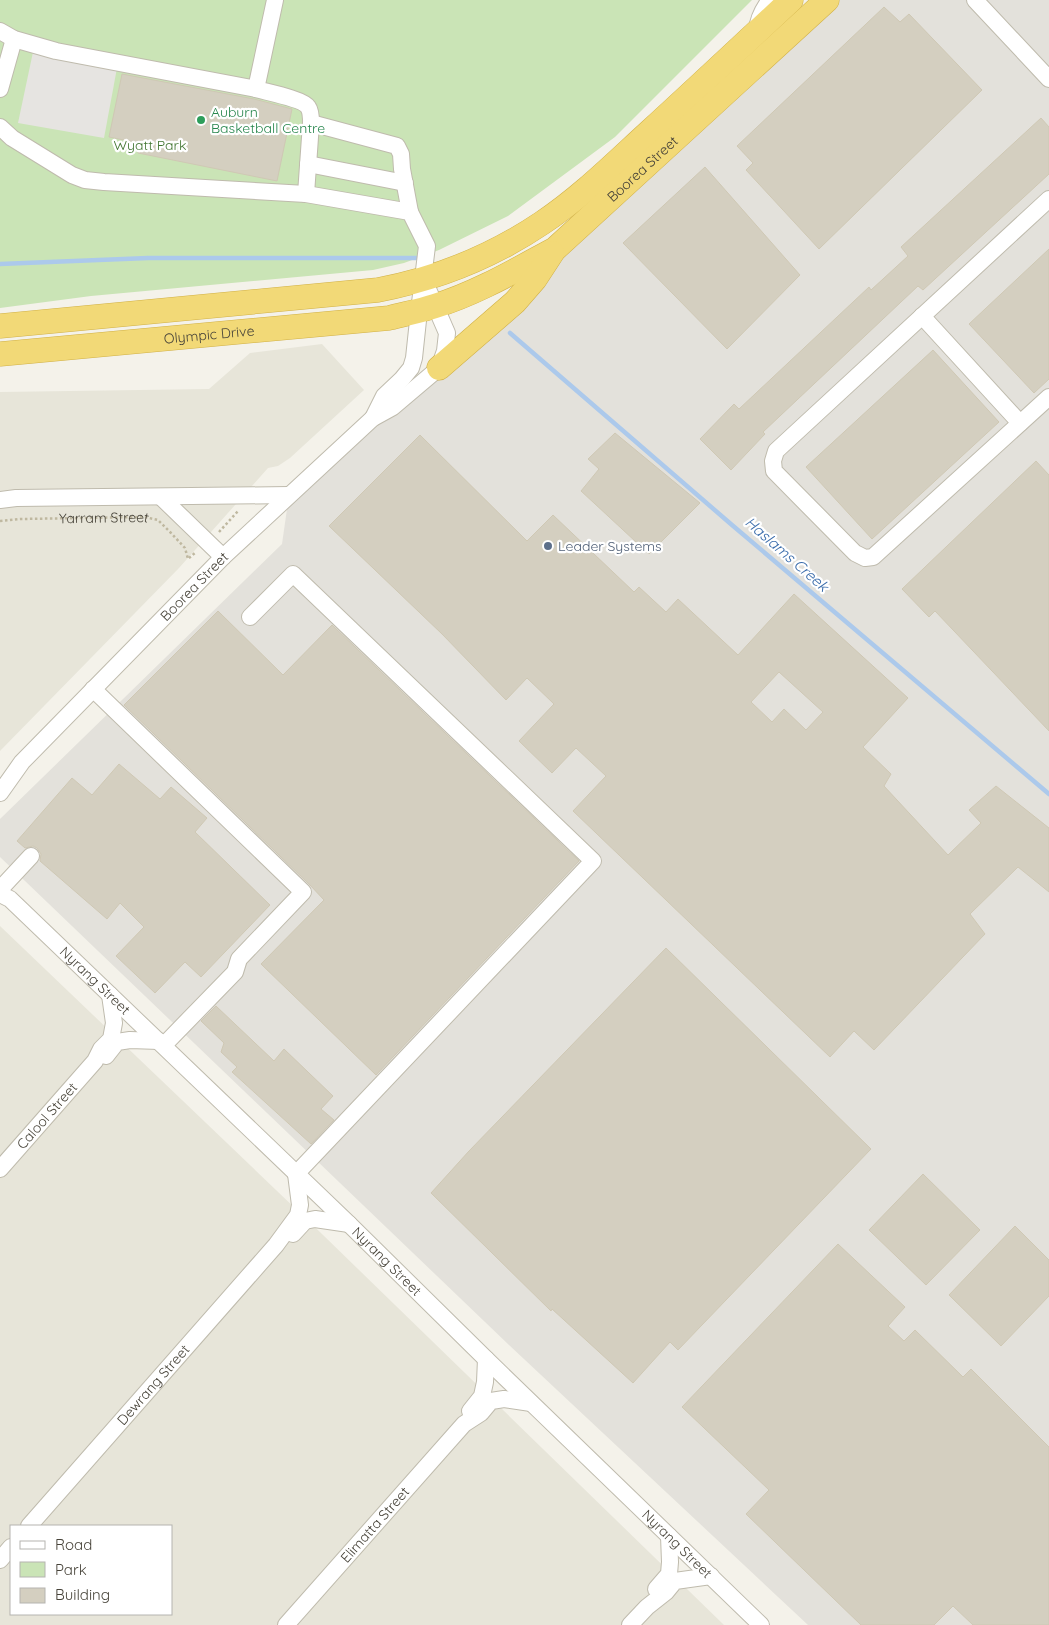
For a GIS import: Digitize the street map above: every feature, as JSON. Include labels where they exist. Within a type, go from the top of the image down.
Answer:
[{"type":"highway","name":"Boorea Street","points":[[384,288],[424,280],[483,256],[510,243],[543,223],[621,157],[792,0]]},
{"type":"highway","name":"Boorea Street","points":[[427,309],[516,271],[555,249],[828,0]]},
{"type":"highway","points":[[439,368],[515,302],[535,279],[555,249]]},
{"type":"highway","name":"Olympic Drive","points":[[0,326],[384,288]]},
{"type":"highway","name":"Olympic Drive","points":[[0,354],[380,318],[427,309]]},
{"type":"street","points":[[256,89],[275,0]]},
{"type":"street","points":[[756,32],[764,8],[770,0]]},
{"type":"street","points":[[975,0],[1049,79]]},
{"type":"street","points":[[0,89],[7,35],[56,51],[256,89],[297,100],[309,108],[311,123],[306,194]]},
{"type":"street","points":[[311,123],[397,146],[402,154],[410,212],[427,246],[424,280]]},
{"type":"street","points":[[0,127],[12,138],[72,176],[85,180],[306,194],[410,212]]},
{"type":"street","points":[[308,164],[405,183]]},
{"type":"street","points":[[1049,199],[776,450],[773,461],[774,471],[855,553],[865,558],[873,557],[1049,397]]},
{"type":"street","name":"Boorea Street","points":[[373,418],[384,396],[402,379],[413,364],[427,309],[424,280]]},
{"type":"street","points":[[427,309],[447,333],[445,351],[439,368]]},
{"type":"street","points":[[922,316],[1020,423]]},
{"type":"street","name":"Boorea Street","points":[[0,793],[22,762],[223,556],[373,418],[393,407],[439,368]]},
{"type":"street","name":"Yarram Street","points":[[0,500],[16,498],[289,495]]},
{"type":"street","name":"Yarram Street","points":[[161,497],[223,556]]},
{"type":"street","points":[[250,617],[293,574],[593,861],[296,1174]]},
{"type":"street","points":[[93,689],[303,892],[239,959],[235,972],[162,1043]]},
{"type":"street","name":"Boorea Street","points":[[0,774],[8,766],[22,762]]},
{"type":"street","points":[[3,890],[31,856]]},
{"type":"street","name":"Nyrang Street","points":[[3,890],[761,1625]]},
{"type":"street","name":"Calool Street","points":[[96,1061],[101,1049],[110,1039],[114,1023],[110,995]]},
{"type":"street","name":"Calool Street","points":[[0,1170],[96,1061],[108,1054],[117,1042],[130,1040],[162,1043]]},
{"type":"street","name":"Dewrang Street","points":[[31,1525],[276,1245],[298,1214],[300,1205],[296,1174]]},
{"type":"street","name":"Dewrang Street","points":[[276,1245],[297,1232],[305,1221],[315,1219],[349,1224]]},
{"type":"street","name":"Elimatta Street","points":[[464,1424],[471,1408],[482,1396],[486,1359]]},
{"type":"street","name":"Elimatta Street","points":[[286,1625],[464,1424],[481,1413],[491,1400],[504,1399],[531,1403]]},
{"type":"street","points":[[630,1625],[646,1606],[657,1587],[669,1574],[669,1536]]},
{"type":"street","points":[[0,1560],[10,1548]]},
{"type":"street","points":[[646,1606],[666,1592],[675,1581],[711,1576]]},
{"type":"path","points":[[208,542],[237,513],[249,496]]},
{"type":"path","name":"Yarram Street","points":[[0,522],[21,519],[145,517],[158,520],[172,533],[185,548],[188,559],[208,542]]},
{"type":"shaded area","points":[[827,0],[1049,0],[1049,1625],[808,1625],[509,1345],[0,857],[0,819],[282,544],[289,495]]},
{"type":"shaded area","points":[[33,52],[117,68],[104,138],[18,123]]},
{"type":"shaded area","points":[[322,344],[364,390],[290,458],[278,466],[268,468],[179,568],[0,751],[0,392],[209,389],[250,353]]},
{"type":"shaded area","points":[[0,926],[322,1234],[724,1625],[0,1625]]},
{"type":"green space","name":"Wyatt Park","points":[[0,0],[752,0],[615,137],[508,216],[439,250],[404,263],[373,270],[91,296],[0,308]]},
{"type":"building","points":[[884,7],[900,22],[909,14],[982,90],[819,249],[746,170],[753,163],[737,146]]},
{"type":"building","name":"Auburn Basketball Centre","points":[[122,74],[254,99],[292,109],[277,181],[138,153],[139,143],[109,137]]},
{"type":"building","points":[[1041,118],[1049,127],[1049,174],[923,290],[918,286],[763,432],[765,434],[731,470],[700,439],[734,404],[739,409],[869,287],[871,290],[908,256],[901,247]]},
{"type":"building","points":[[705,167],[800,275],[727,349],[623,243]]},
{"type":"building","points":[[1049,249],[1049,379],[1034,393],[969,324]]},
{"type":"building","points":[[933,350],[999,422],[872,539],[806,467]]},
{"type":"building","points":[[615,433],[700,503],[649,554],[581,491],[599,469],[588,459]]},
{"type":"building","points":[[420,435],[527,541],[553,515],[634,592],[639,587],[666,612],[678,599],[738,655],[794,594],[908,698],[863,747],[891,774],[884,786],[948,855],[981,823],[969,810],[996,786],[1049,828],[1049,892],[1018,867],[970,914],[985,934],[874,1050],[854,1031],[830,1057],[573,811],[606,776],[576,748],[552,773],[519,741],[554,704],[527,678],[506,700],[442,634],[329,526]],"holes":[[[779,672],[823,712],[806,730],[784,709],[772,722],[751,702]]]},
{"type":"building","points":[[1036,461],[1049,475],[1049,731],[935,611],[929,617],[902,589]]},
{"type":"building","points":[[218,611],[283,675],[332,625],[579,861],[376,1075],[261,964],[324,900],[124,705]]},
{"type":"building","points":[[119,764],[160,799],[171,787],[207,818],[195,832],[270,905],[201,977],[185,962],[155,993],[116,956],[144,927],[120,903],[107,919],[40,861],[41,854],[37,848],[33,846],[25,848],[17,841],[72,778],[92,795]]},
{"type":"building","points":[[666,948],[871,1149],[678,1350],[670,1342],[633,1383],[552,1309],[551,1311],[431,1193],[469,1151]]},
{"type":"building","points":[[216,1006],[274,1061],[284,1049],[333,1096],[321,1109],[334,1120],[311,1144],[232,1072],[237,1067],[221,1052],[224,1043],[201,1021]]},
{"type":"building","points":[[923,1174],[980,1230],[926,1285],[869,1230]]},
{"type":"building","points":[[1015,1226],[1049,1260],[1049,1296],[1001,1346],[949,1295]]},
{"type":"building","points":[[838,1244],[905,1307],[888,1326],[904,1341],[915,1330],[963,1377],[971,1369],[1049,1447],[1049,1625],[973,1625],[953,1606],[934,1625],[861,1625],[746,1514],[769,1490],[682,1407]]},
{"type":"waterway","points":[[0,264],[148,258],[423,258]]},
{"type":"waterway","name":"Haslams Creek","points":[[510,333],[732,525],[1049,794]]},
{"type":"place","name":"Auburn Basketball Centre","points":[[201,120]]},
{"type":"place","name":"Leader Systems","points":[[548,546]]}]
